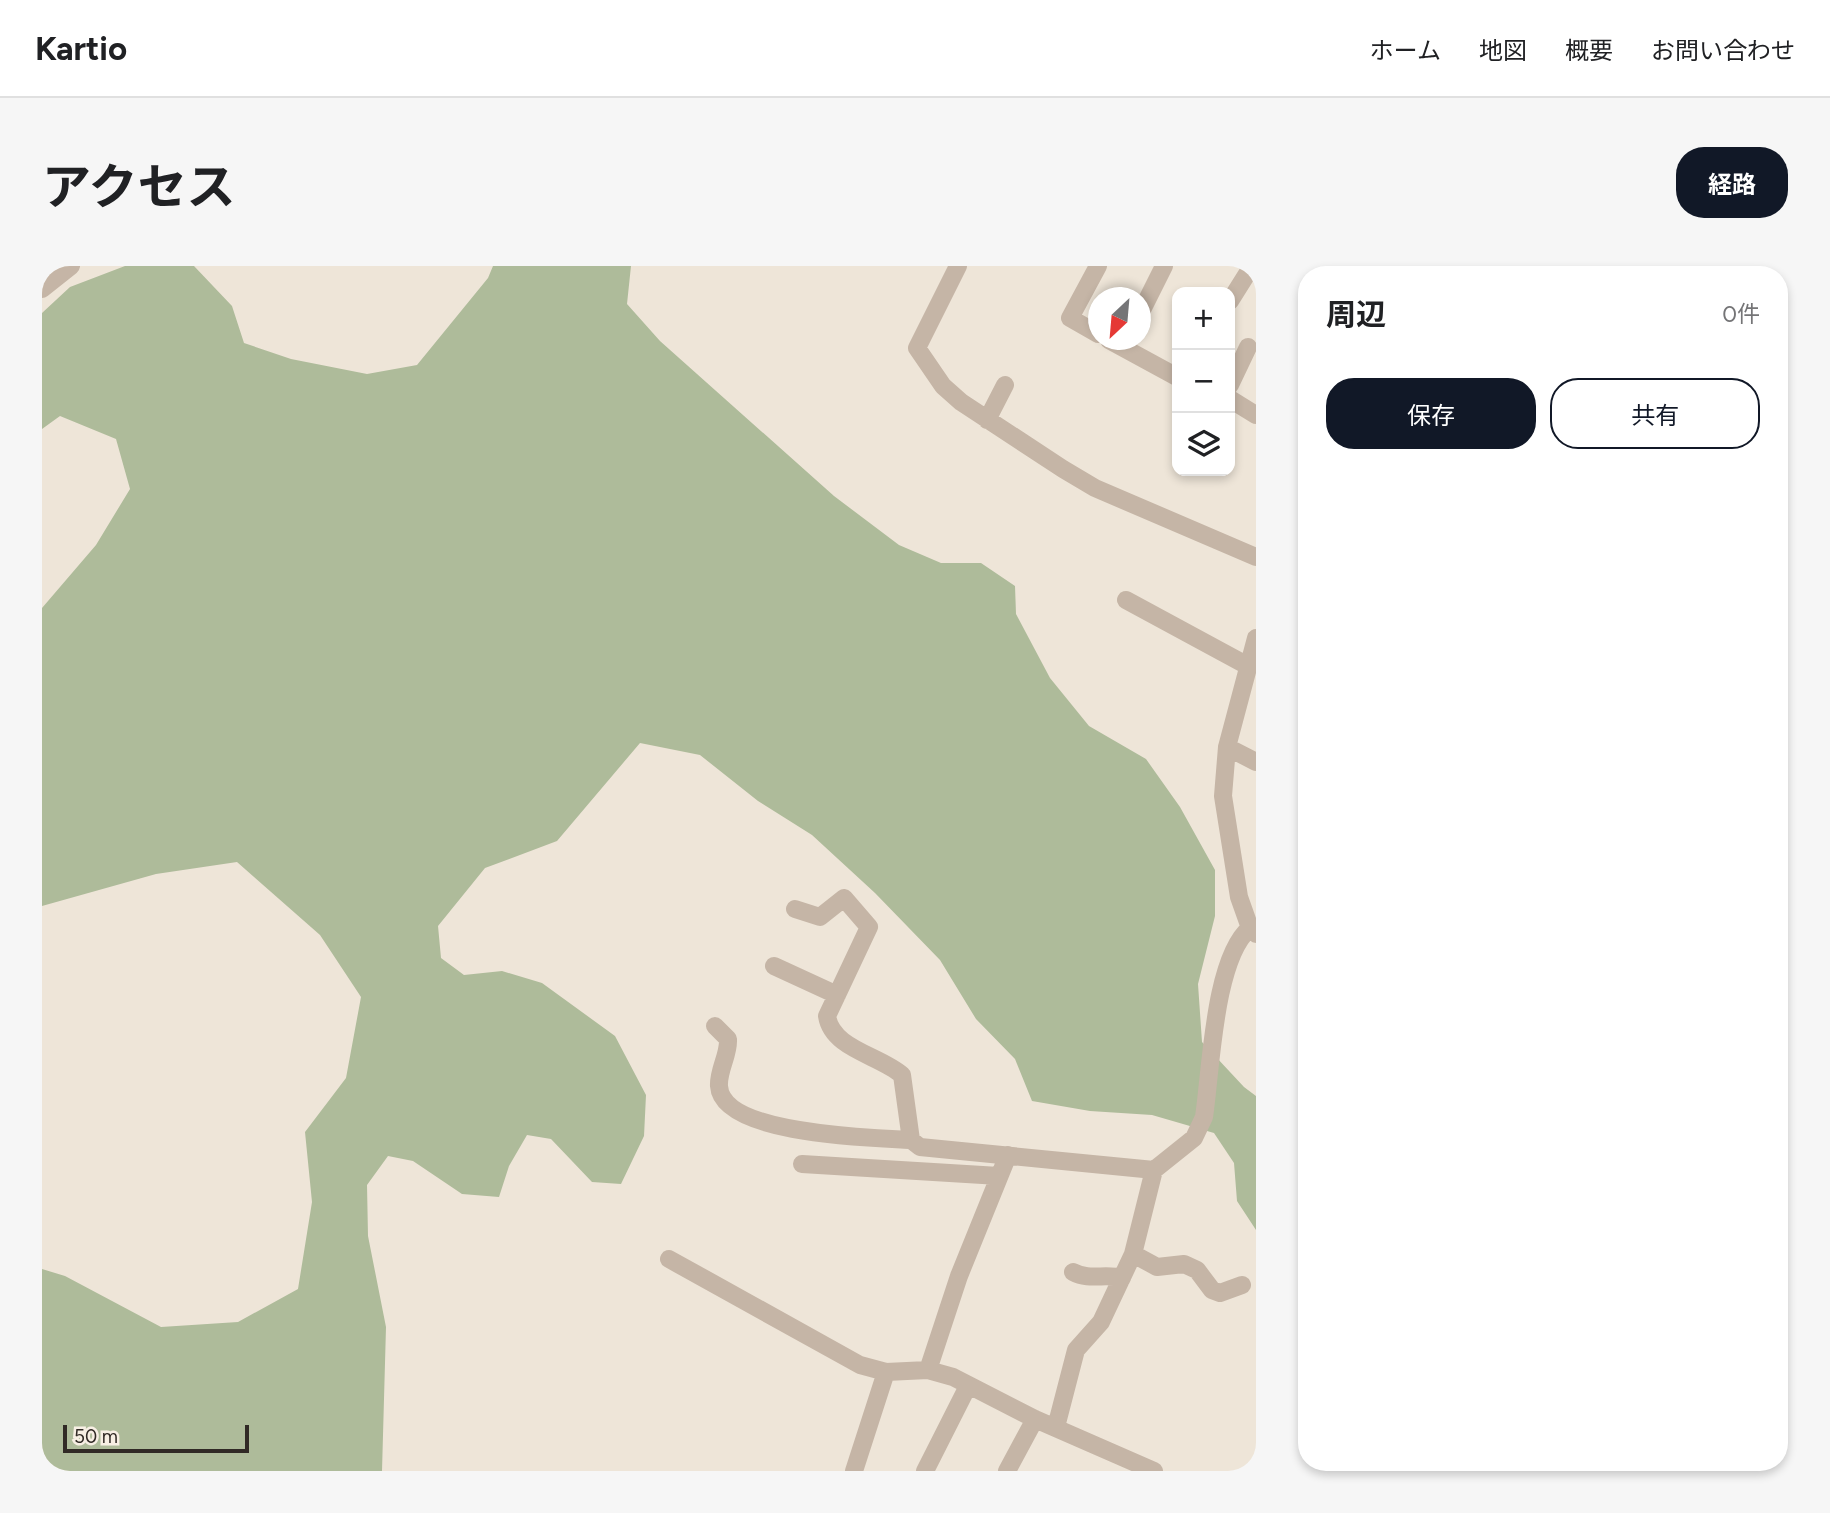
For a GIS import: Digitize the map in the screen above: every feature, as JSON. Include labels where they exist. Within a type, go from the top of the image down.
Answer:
[{"type":"street","points":[[42,289],[71,266]]},
{"type":"street","points":[[958,266],[917,348],[943,386],[987,420],[1095,488],[1256,557]]},
{"type":"street","points":[[1088,328],[1070,318],[1098,266]]},
{"type":"street","points":[[1151,292],[1164,266]]},
{"type":"street","points":[[1235,293],[1252,266]]},
{"type":"street","points":[[1235,369],[1248,347]]},
{"type":"street","points":[[1134,350],[1172,374]]},
{"type":"street","points":[[987,420],[1005,385]]},
{"type":"street","points":[[1235,402],[1256,415]]},
{"type":"street","points":[[1126,600],[1248,666]]},
{"type":"street","points":[[1055,1427],[1076,1350],[1101,1322],[1133,1254],[1154,1170],[1194,1138],[1204,1117],[1225,966],[1239,937],[1253,931],[1238,897],[1223,796],[1227,747],[1256,638]]},
{"type":"street","points":[[1227,747],[1256,762]]},
{"type":"street","points":[[795,909],[820,917],[844,898],[869,927],[827,1016],[829,1029],[838,1039],[888,1063],[902,1075],[906,1087],[911,1140]]},
{"type":"street","points":[[774,966],[837,995]]},
{"type":"street","points":[[715,1026],[728,1039],[729,1052],[719,1085],[723,1097],[737,1110],[757,1120],[787,1128],[911,1140],[920,1147],[1154,1170]]},
{"type":"street","points":[[928,1370],[958,1276],[1008,1155]]},
{"type":"street","points":[[802,1164],[999,1176]]},
{"type":"street","points":[[1133,1254],[1157,1267],[1184,1264],[1197,1270],[1212,1290],[1220,1293],[1242,1285]]},
{"type":"street","points":[[669,1259],[860,1365],[886,1373],[928,1370],[953,1377],[1035,1419],[1152,1471]]},
{"type":"street","points":[[1073,1272],[1085,1278],[1113,1275],[1122,1278]]},
{"type":"street","points":[[854,1471],[886,1373]]},
{"type":"street","points":[[925,1471],[968,1386]]},
{"type":"street","points":[[1007,1471],[1035,1419]]},
{"type":"green space","points":[[125,266],[194,266],[232,306],[244,343],[291,359],[367,374],[417,365],[488,278],[493,266],[631,266],[627,304],[660,341],[834,496],[899,545],[941,563],[981,563],[1015,586],[1016,614],[1050,678],[1089,726],[1146,759],[1180,807],[1215,870],[1215,916],[1198,984],[1202,1042],[1244,1087],[1256,1096],[1256,1230],[1237,1201],[1234,1163],[1214,1133],[1152,1115],[1090,1111],[1032,1101],[1015,1059],[976,1019],[940,960],[875,893],[812,835],[758,801],[700,755],[640,743],[557,841],[485,868],[438,926],[441,958],[464,975],[502,971],[542,983],[615,1036],[646,1095],[644,1136],[621,1184],[592,1182],[551,1139],[527,1135],[509,1166],[499,1197],[462,1194],[413,1161],[388,1156],[367,1185],[368,1236],[386,1327],[382,1471],[42,1471],[42,1269],[65,1276],[161,1327],[238,1322],[298,1289],[312,1202],[305,1132],[346,1078],[361,997],[320,935],[237,862],[156,874],[42,906],[42,608],[96,545],[130,489],[116,439],[60,416],[42,429],[42,313],[70,287]]}]
